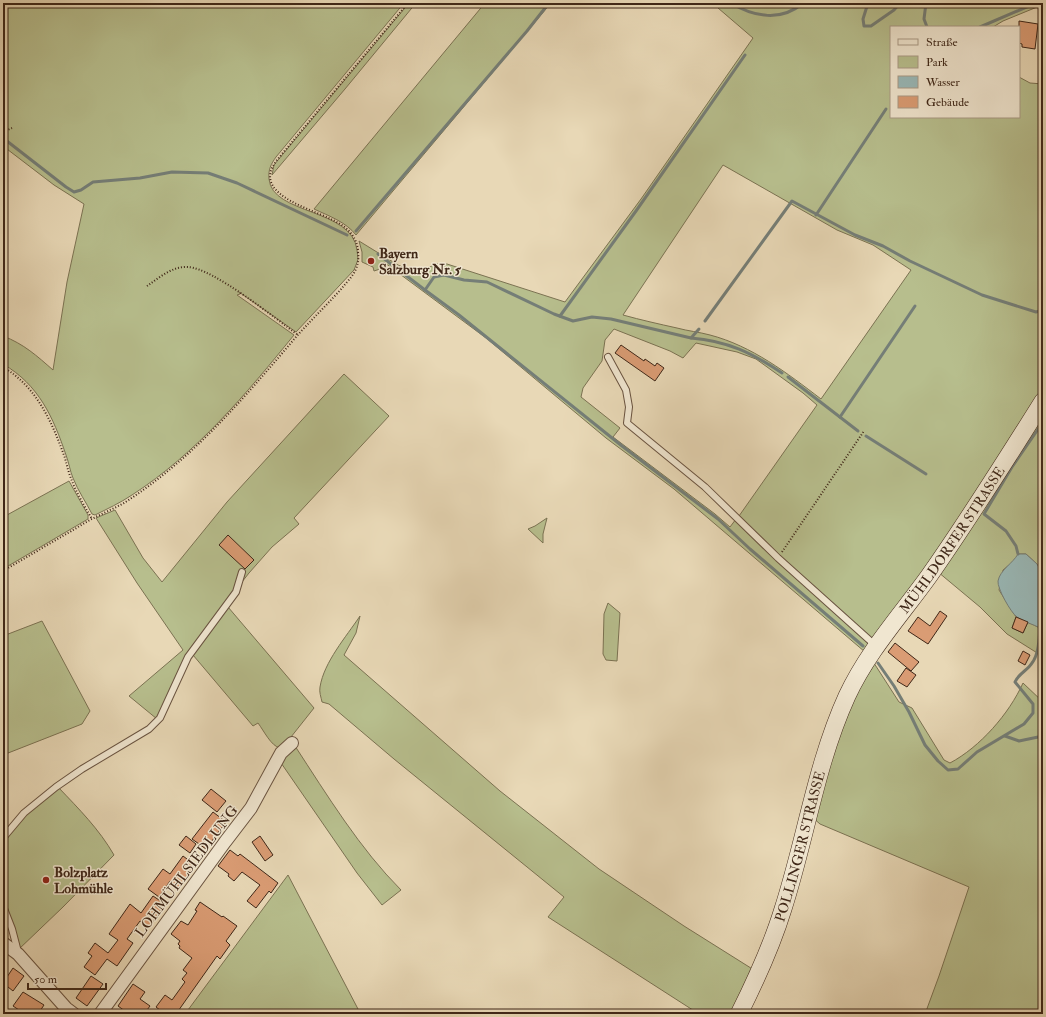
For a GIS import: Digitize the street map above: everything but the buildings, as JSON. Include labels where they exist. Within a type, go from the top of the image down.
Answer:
[{"type":"street","name":"MÜHLDORFER STRASSE","points":[[857,677],[876,646],[958,534],[1043,401]]},
{"type":"street","name":"POLLINGER STRASSE","points":[[739,1014],[759,973],[784,909],[825,752],[833,728],[857,677]]},
{"type":"street","name":"LOHMÜHLSIEDLUNG","points":[[100,1014],[251,808],[281,753],[292,743]]},
{"type":"street","points":[[3,942],[18,954],[70,1012]]},
{"type":"lane","points":[[608,357],[626,390],[629,407],[627,423],[705,487],[778,558],[876,646]]},
{"type":"lane","points":[[3,838],[24,813],[56,787],[82,769],[149,729],[160,718],[188,657],[236,592],[242,572]]},
{"type":"lane","points":[[3,906],[12,929],[18,954]]},
{"type":"path","points":[[3,571],[92,519],[123,503],[156,480],[189,453],[238,405],[355,272],[358,265],[358,247],[352,234],[337,221],[288,200],[280,195],[271,182],[270,171],[277,160],[408,3]]},
{"type":"path","points":[[712,3],[718,3]]},
{"type":"path","points":[[3,132],[12,128]]},
{"type":"path","points":[[146,286],[169,271],[189,267],[203,271],[226,284],[298,335]]},
{"type":"path","points":[[3,367],[15,373],[38,399],[54,428],[72,482],[92,519]]},
{"type":"path","points":[[778,558],[864,431]]},
{"type":"green space","points":[[3,3],[404,3],[276,157],[269,170],[269,179],[273,191],[283,199],[342,226],[352,236],[358,258],[354,270],[296,332],[239,292],[240,294],[237,295],[294,335],[239,400],[178,461],[127,498],[95,515],[92,514],[75,483],[56,428],[43,403],[16,372],[3,364],[3,336],[11,339],[36,355],[53,370],[67,282],[84,204],[54,185],[3,146]]},
{"type":"green space","points":[[409,3],[416,3],[272,175],[274,165]]},
{"type":"green space","points":[[485,3],[551,3],[356,235],[347,226],[314,209]]},
{"type":"green space","points":[[723,3],[1043,3],[1042,5],[995,26],[890,26],[890,118],[1020,118],[1020,78],[1030,83],[1043,84],[1043,390],[970,505],[935,556],[872,639],[868,637],[764,541],[739,516],[817,405],[756,359],[737,352],[696,343],[683,358],[670,351],[614,329],[605,340],[602,361],[583,388],[581,397],[620,428],[613,437],[730,527],[736,519],[868,642],[869,645],[865,652],[674,489],[606,438],[486,338],[385,263],[383,263],[380,269],[374,271],[373,267],[362,262],[362,252],[359,241],[398,265],[418,274],[435,264],[447,264],[565,302],[641,199],[753,38],[718,8]],"holes":[[[723,165],[837,230],[873,245],[911,270],[821,399],[782,370],[755,353],[740,346],[710,335],[623,315]]]},
{"type":"green space","points":[[344,374],[389,416],[294,518],[299,524],[272,547],[249,573],[209,624],[180,667],[162,712],[157,719],[129,696],[183,650],[137,583],[96,518],[115,510],[143,558],[162,582],[227,502]]},
{"type":"green space","points":[[1043,410],[1043,575],[1037,564],[1026,554],[1019,554],[1014,561],[1003,570],[999,590],[1016,617],[1012,628],[1023,633],[1028,622],[1040,628],[1043,626],[1042,656],[1007,634],[980,607],[938,572]]},
{"type":"green space","points":[[69,481],[88,515],[88,519],[3,569],[3,511],[7,515]]},
{"type":"green space","points":[[547,518],[543,534],[543,543],[528,529]]},
{"type":"green space","points":[[608,603],[620,613],[617,661],[606,660],[603,654],[604,614]]},
{"type":"green space","points":[[228,607],[314,708],[287,742],[280,748],[271,741],[258,723],[253,726],[193,655]]},
{"type":"green space","points":[[360,616],[356,633],[344,655],[500,791],[599,869],[684,926],[754,970],[732,1014],[699,1014],[548,917],[564,897],[394,759],[329,704],[322,702],[320,689],[326,668],[336,650]]},
{"type":"green space","points":[[42,621],[90,711],[82,724],[3,755],[3,636]]},
{"type":"green space","points":[[872,660],[899,702],[912,708],[944,760],[950,763],[983,739],[1002,718],[1023,683],[1043,702],[1043,1014],[925,1014],[969,887],[820,824],[812,817],[831,747]]},
{"type":"green space","points":[[295,746],[358,839],[401,890],[382,905],[357,873],[279,760]]},
{"type":"green space","name":"Bolzplatz Lohmühle","points":[[58,787],[95,828],[114,855],[18,950],[3,906],[3,838],[14,824]]},
{"type":"green space","points":[[288,875],[358,1009],[354,1014],[185,1014]]},
{"type":"water","points":[[1018,554],[1026,554],[1037,564],[1043,575],[1043,626],[1040,628],[1014,615],[998,584],[1001,573]]},
{"type":"waterway","points":[[356,231],[527,31],[549,3]]},
{"type":"waterway","points":[[731,3],[749,12],[767,15],[786,13],[803,3]]},
{"type":"waterway","points":[[868,3],[863,19],[864,26],[871,26],[894,10],[900,3]]},
{"type":"waterway","points":[[926,3],[924,19],[927,26]]},
{"type":"waterway","points":[[982,26],[1036,3]]},
{"type":"waterway","points":[[560,316],[636,211],[745,55]]},
{"type":"waterway","points":[[816,215],[886,109]]},
{"type":"waterway","points":[[3,138],[74,192],[81,190],[93,182],[140,178],[172,172],[208,173],[237,183],[347,235]]},
{"type":"waterway","points":[[705,321],[792,201],[855,235],[883,246],[910,261],[982,295],[1036,312],[1043,310]]},
{"type":"waterway","points":[[378,254],[459,315],[622,446],[718,519],[750,549],[863,646]]},
{"type":"waterway","points":[[425,290],[434,277],[444,275],[464,280],[487,282],[554,314],[573,321],[592,317],[611,319],[691,338],[717,342],[750,354],[782,373]]},
{"type":"waterway","points":[[840,417],[915,306]]},
{"type":"waterway","points":[[691,338],[699,329]]},
{"type":"waterway","points":[[788,377],[858,431]]},
{"type":"waterway","points":[[1018,554],[1016,546],[1006,531],[984,514],[1012,467],[1043,422]]},
{"type":"waterway","points":[[866,436],[926,474]]},
{"type":"waterway","points":[[878,663],[894,686],[909,712],[925,745],[938,761],[948,770],[958,769],[977,752],[1024,724],[1033,713],[1033,704],[1015,682],[1030,665],[1036,655],[1040,628]]},
{"type":"waterway","points":[[1005,736],[1019,741],[1043,736]]},
{"type":"place","name":"Bayern Salzburg Nr. 5","points":[[371,261]]},
{"type":"place","name":"Bolzplatz Lohmühle","points":[[46,880]]}]
